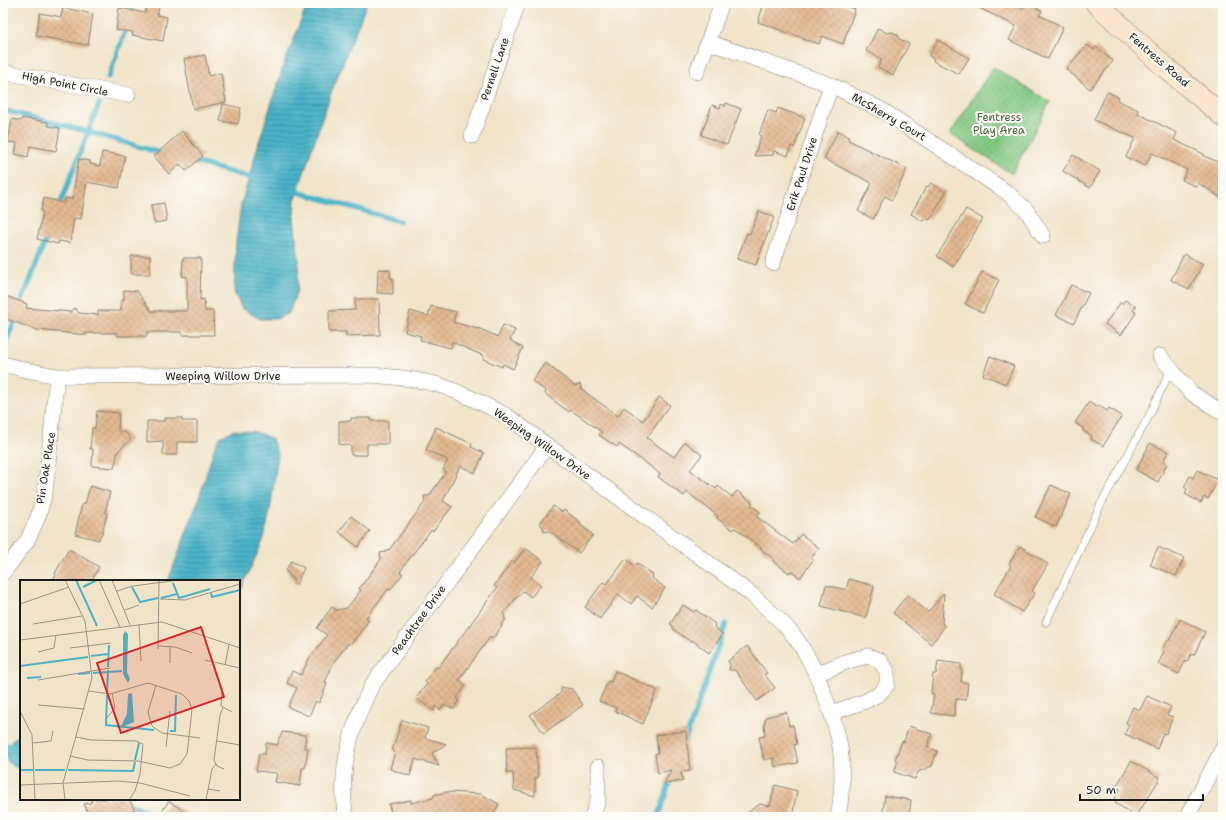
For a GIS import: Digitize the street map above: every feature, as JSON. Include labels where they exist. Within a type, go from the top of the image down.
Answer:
[{"type":"street","name":"Pernell Lane","points":[[472,136],[518,3]]},
{"type":"street","points":[[697,72],[722,3]]},
{"type":"street","name":"Fentress Road","points":[[1096,3],[1166,68],[1223,116]]},
{"type":"street","name":"McSherry Court","points":[[708,42],[831,86],[854,96],[900,121],[1008,193],[1027,211],[1043,236]]},
{"type":"street","name":"High Point Circle","points":[[3,72],[128,95]]},
{"type":"street","name":"Erik Paul Drive","points":[[773,263],[831,86]]},
{"type":"street","points":[[1160,356],[1190,392],[1223,413]]},
{"type":"street","name":"Weeping Willow Drive","points":[[3,364],[57,376],[371,375],[408,379],[442,386],[470,397],[507,416],[751,594],[778,617],[792,633],[809,658],[817,674],[837,730],[842,768],[838,817]]},
{"type":"street","name":"Pin Oak Place","points":[[3,573],[27,541],[38,517],[43,499],[53,426],[57,376]]},
{"type":"street","name":"Peachtree Drive","points":[[345,817],[344,775],[349,745],[363,702],[372,685],[547,446]]},
{"type":"street","points":[[817,674],[848,661],[868,656],[879,660],[888,671],[887,685],[879,694],[866,701],[831,713]]},
{"type":"street","points":[[1187,817],[1223,748]]},
{"type":"street","points":[[592,817],[598,801],[598,768]]},
{"type":"lane","points":[[1046,622],[1101,504],[1149,416],[1171,369]]},
{"type":"green space","name":"Fentress Play Area","points":[[993,67],[1050,102],[1012,174],[950,134]]},
{"type":"water","points":[[308,3],[367,3],[331,93],[295,199],[294,218],[299,261],[297,291],[289,313],[276,319],[260,319],[242,309],[234,292],[236,241],[241,205],[284,64]]},
{"type":"water","points":[[234,430],[256,432],[272,439],[278,455],[270,511],[263,541],[240,592],[240,580],[168,580],[198,501],[214,449],[220,437]]},
{"type":"water","points":[[20,733],[20,768],[9,763],[6,754],[8,746]]},
{"type":"building","points":[[147,3],[160,3],[157,15],[167,17],[163,41],[132,35],[133,32],[116,30],[119,8],[145,13]]},
{"type":"building","points":[[764,3],[837,3],[855,9],[843,44],[822,36],[819,44],[758,22]]},
{"type":"building","points":[[969,3],[1013,3],[1023,9],[1027,3],[1042,11],[1039,15],[1063,27],[1048,59],[1009,40],[1016,26]]},
{"type":"building","points":[[63,8],[93,14],[88,45],[36,36],[40,13],[61,17]]},
{"type":"building","points":[[878,28],[887,33],[893,32],[898,35],[899,39],[909,44],[893,75],[878,67],[882,59],[866,51]]},
{"type":"building","points":[[938,40],[969,58],[959,74],[933,61],[934,59],[929,56]]},
{"type":"building","points":[[1087,45],[1094,50],[1096,47],[1113,61],[1090,89],[1066,69]]},
{"type":"building","points":[[205,55],[209,76],[221,73],[226,102],[193,109],[184,59]]},
{"type":"building","points":[[1107,92],[1119,97],[1117,100],[1138,110],[1137,113],[1177,133],[1174,140],[1223,164],[1223,199],[1198,183],[1197,187],[1182,180],[1187,170],[1152,153],[1145,166],[1126,157],[1135,138],[1094,120]]},
{"type":"building","points":[[726,103],[741,109],[727,145],[701,135],[712,105],[720,108],[721,104],[725,106]]},
{"type":"building","points":[[223,104],[241,108],[238,124],[220,121]]},
{"type":"building","points":[[778,108],[805,118],[794,148],[791,146],[788,156],[774,151],[773,155],[754,156],[761,136],[759,135],[768,110],[776,113]]},
{"type":"building","points":[[22,118],[48,122],[48,126],[60,128],[56,151],[30,146],[28,157],[15,154],[17,143],[8,142],[12,119],[21,121]]},
{"type":"building","points":[[182,131],[203,156],[186,171],[180,164],[169,174],[154,156]]},
{"type":"building","points":[[838,131],[849,137],[848,140],[907,169],[892,200],[885,196],[873,219],[858,211],[872,183],[824,159]]},
{"type":"building","points":[[102,152],[125,156],[119,188],[87,182],[81,219],[74,218],[70,243],[59,241],[58,244],[37,239],[43,212],[41,211],[44,198],[64,203],[65,198],[72,199],[79,159],[90,161],[90,164],[100,166]]},
{"type":"building","points":[[1073,155],[1100,171],[1090,188],[1063,171]]},
{"type":"building","points":[[931,183],[946,192],[930,220],[925,218],[923,221],[911,214],[927,186],[928,187]]},
{"type":"building","points":[[164,203],[167,221],[154,223],[151,205]]},
{"type":"building","points":[[966,209],[983,219],[953,267],[937,256]]},
{"type":"building","points":[[759,211],[774,217],[756,265],[737,259],[747,233],[750,234]]},
{"type":"building","points":[[1184,254],[1203,264],[1189,289],[1171,280]]},
{"type":"building","points":[[131,256],[150,256],[150,274],[131,274]]},
{"type":"building","points":[[183,258],[201,258],[200,300],[204,299],[205,311],[213,311],[214,335],[182,335],[182,332],[147,332],[147,336],[117,336],[117,333],[86,333],[86,335],[37,330],[3,318],[3,295],[27,304],[26,308],[71,312],[75,308],[79,313],[98,315],[98,311],[121,311],[121,300],[124,300],[124,290],[137,291],[151,311],[187,311],[187,277],[182,276]]},
{"type":"building","points":[[378,269],[390,270],[390,278],[393,278],[393,294],[377,293]]},
{"type":"building","points":[[982,272],[999,280],[983,313],[965,304]]},
{"type":"building","points":[[1071,285],[1089,293],[1074,323],[1056,315]]},
{"type":"building","points":[[355,299],[379,299],[380,335],[346,336],[346,332],[329,332],[329,311],[355,310]]},
{"type":"building","points":[[1125,300],[1136,307],[1133,310],[1136,313],[1121,335],[1105,324],[1121,302],[1122,304]]},
{"type":"building","points":[[431,306],[456,312],[453,322],[478,328],[498,337],[503,325],[515,330],[510,340],[523,348],[513,369],[503,364],[502,367],[483,359],[484,356],[452,342],[451,348],[420,340],[421,336],[405,332],[410,311],[428,316]]},
{"type":"building","points":[[990,356],[1014,366],[1006,384],[983,375]]},
{"type":"building","points":[[545,363],[575,386],[580,384],[581,389],[618,416],[624,407],[643,421],[659,397],[670,405],[647,438],[674,457],[685,442],[702,455],[690,470],[716,489],[718,486],[732,497],[737,491],[753,503],[751,505],[760,512],[757,517],[793,544],[801,534],[819,548],[811,558],[813,560],[800,578],[791,571],[789,573],[773,561],[774,559],[761,549],[762,548],[735,528],[733,530],[717,518],[718,516],[687,492],[684,496],[658,477],[660,474],[646,463],[619,444],[617,447],[599,435],[602,432],[571,410],[569,412],[545,394],[546,391],[532,381]]},
{"type":"building","points":[[1089,402],[1096,407],[1098,405],[1107,411],[1109,408],[1122,416],[1103,446],[1091,439],[1092,436],[1083,431],[1083,428],[1075,423]]},
{"type":"building","points":[[97,411],[119,413],[118,431],[125,432],[131,439],[118,451],[114,468],[92,466],[93,449],[90,449],[92,428],[95,428]]},
{"type":"building","points":[[164,418],[182,418],[182,421],[197,421],[197,442],[177,442],[177,455],[163,455],[163,441],[147,442],[147,421],[164,421]]},
{"type":"building","points":[[351,418],[371,418],[371,421],[388,421],[388,444],[367,444],[367,455],[351,455],[351,446],[339,444],[339,421],[351,421]]},
{"type":"building","points":[[436,427],[472,444],[471,447],[484,453],[475,473],[460,466],[443,501],[452,507],[433,531],[431,530],[400,572],[403,574],[390,590],[388,589],[366,618],[369,620],[350,645],[348,643],[334,662],[325,682],[327,684],[319,703],[316,701],[309,716],[288,707],[297,688],[287,683],[292,671],[301,675],[309,659],[327,635],[317,628],[332,607],[336,610],[347,608],[361,590],[359,589],[381,559],[380,553],[386,552],[388,549],[389,550],[425,502],[424,496],[429,496],[446,472],[443,470],[448,460],[426,450]]},
{"type":"building","points":[[1150,443],[1168,452],[1163,461],[1167,464],[1158,482],[1136,470]]},
{"type":"building","points":[[1197,470],[1218,480],[1208,499],[1204,497],[1201,503],[1185,494],[1187,489],[1184,487],[1190,476],[1193,478]]},
{"type":"building","points":[[1051,485],[1071,494],[1056,527],[1035,517]]},
{"type":"building","points":[[90,486],[110,492],[105,512],[107,513],[99,540],[75,534],[82,504],[85,504]]},
{"type":"building","points":[[553,506],[562,512],[564,510],[580,522],[579,524],[593,535],[579,553],[549,531],[544,532],[543,527],[540,524]]},
{"type":"building","points":[[351,516],[370,531],[358,547],[339,532]]},
{"type":"building","points":[[1020,546],[1048,564],[1032,591],[1035,593],[1022,612],[994,594],[1011,566],[1009,564]]},
{"type":"building","points":[[1158,547],[1184,558],[1176,576],[1150,565]]},
{"type":"building","points":[[525,548],[543,561],[531,577],[541,585],[531,597],[523,591],[503,614],[505,616],[504,618],[506,619],[501,625],[502,626],[492,639],[490,637],[459,680],[466,685],[457,698],[459,701],[453,709],[444,705],[440,710],[435,706],[434,711],[416,698],[427,684],[425,682],[436,667],[438,668],[497,588],[494,586],[512,561],[514,563]]},
{"type":"building","points":[[69,549],[99,567],[92,580],[53,580],[56,574],[55,573]]},
{"type":"building","points":[[626,559],[635,566],[637,563],[653,575],[652,578],[665,588],[652,607],[637,596],[631,604],[618,594],[600,619],[585,607],[603,582],[607,584]]},
{"type":"building","points":[[291,561],[304,568],[296,585],[286,570]]},
{"type":"building","points":[[849,579],[874,586],[866,618],[821,606],[826,585],[846,590]]},
{"type":"building","points":[[944,593],[942,624],[945,626],[931,644],[893,613],[907,595],[928,612]]},
{"type":"building","points":[[683,605],[694,612],[696,610],[715,624],[714,627],[723,634],[709,653],[692,640],[691,642],[673,629],[673,626],[670,624]]},
{"type":"building","points":[[1180,619],[1205,632],[1194,655],[1191,654],[1187,662],[1185,661],[1179,674],[1158,664],[1164,652],[1162,650],[1167,641],[1169,641]]},
{"type":"building","points":[[747,646],[767,673],[764,674],[775,688],[757,701],[735,670],[729,670],[730,665],[728,661]]},
{"type":"building","points":[[938,661],[961,664],[961,682],[968,683],[966,700],[956,699],[954,716],[931,713],[934,694],[931,693],[933,674],[936,674]]},
{"type":"building","points":[[615,671],[657,690],[643,724],[615,711],[616,708],[599,701],[608,681],[611,682]]},
{"type":"building","points":[[561,687],[572,689],[583,705],[544,733],[530,715],[561,693]]},
{"type":"building","points":[[1147,696],[1171,707],[1167,715],[1173,717],[1166,734],[1163,733],[1157,749],[1125,734],[1129,724],[1126,723],[1133,707],[1140,710]]},
{"type":"building","points":[[786,712],[789,726],[793,725],[797,744],[794,745],[798,763],[775,767],[773,758],[764,760],[759,737],[765,736],[764,725],[766,717]]},
{"type":"building","points":[[402,720],[428,728],[425,738],[446,744],[432,753],[439,766],[415,759],[410,776],[390,769],[395,752],[392,751]]},
{"type":"building","points":[[909,726],[932,734],[927,747],[937,751],[932,766],[918,772],[915,779],[894,772],[898,761],[895,760],[902,741],[904,742]]},
{"type":"building","points":[[686,731],[690,771],[681,772],[683,781],[664,784],[671,770],[658,773],[655,754],[658,753],[656,735]]},
{"type":"building","points":[[282,732],[306,735],[304,748],[308,748],[305,768],[302,768],[300,786],[275,782],[277,773],[256,771],[259,754],[265,754],[266,743],[278,745],[279,737],[281,736]]},
{"type":"building","points":[[536,747],[538,778],[535,778],[535,796],[514,790],[513,773],[507,773],[506,748]]},
{"type":"building","points":[[1131,761],[1160,778],[1136,816],[1115,803],[1116,802],[1114,800],[1120,789],[1116,787]]},
{"type":"building","points":[[775,785],[797,791],[792,817],[741,817],[760,804],[770,806]]},
{"type":"building","points":[[447,792],[481,794],[499,804],[492,817],[469,817],[422,813],[423,817],[392,817],[389,804],[411,800],[411,803],[433,798],[434,795]]},
{"type":"building","points":[[885,796],[911,800],[909,817],[882,817]]},
{"type":"building","points":[[92,800],[130,800],[138,817],[90,817],[84,804],[91,803]]},
{"type":"building","points":[[169,801],[192,817],[158,817]]},
{"type":"waterway","points":[[130,17],[135,3]]},
{"type":"waterway","points":[[108,78],[127,26]]},
{"type":"waterway","points":[[59,207],[99,104]]},
{"type":"waterway","points":[[3,110],[89,132],[164,154]]},
{"type":"waterway","points":[[191,161],[254,179]]},
{"type":"waterway","points":[[291,190],[399,221]]},
{"type":"waterway","points":[[19,308],[48,235]]},
{"type":"waterway","points":[[3,349],[16,317]]},
{"type":"waterway","points":[[685,741],[726,624]]},
{"type":"waterway","points":[[3,743],[20,752]]},
{"type":"waterway","points":[[658,817],[671,778]]},
{"type":"waterway","points":[[121,800],[156,817]]}]
